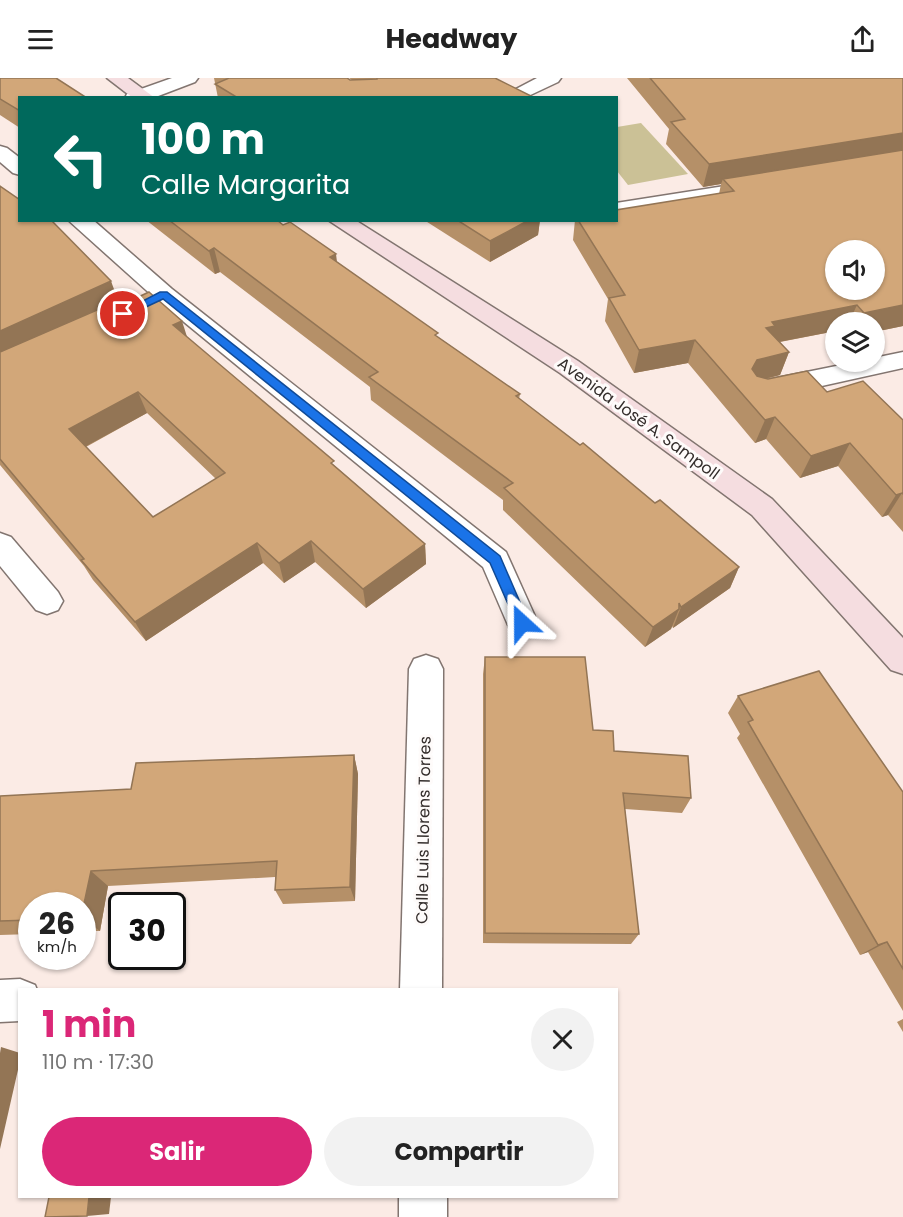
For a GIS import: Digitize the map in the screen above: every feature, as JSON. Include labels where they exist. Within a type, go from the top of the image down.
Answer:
[{"type":"street","points":[[116,78],[139,96]]},
{"type":"street","points":[[143,96],[189,78]]},
{"type":"street","points":[[512,96],[552,78]]},
{"type":"street","points":[[0,144],[18,138]]},
{"type":"street","points":[[0,152],[18,167]]},
{"type":"street","points":[[618,210],[779,183]]},
{"type":"street","points":[[81,222],[154,299],[495,560],[522,623]]},
{"type":"street","name":"Avenida José A. Sampoll","points":[[342,222],[569,367],[762,507],[903,660]]},
{"type":"street","points":[[758,391],[891,362],[903,387]]},
{"type":"street","points":[[0,545],[47,601]]},
{"type":"street","name":"Calle Luis Llorens Torres","points":[[421,988],[426,669]]},
{"type":"street","points":[[0,1001],[18,1000]]},
{"type":"street","points":[[423,1198],[423,1217]]},
{"type":"shaded area","points":[[641,123],[688,174],[628,185],[618,172],[618,127]]},
{"type":"building","points":[[0,78],[56,78],[84,96],[18,96],[18,110],[0,99]]},
{"type":"building","points":[[229,78],[347,78],[350,80],[495,78],[531,96],[235,96],[215,84]]},
{"type":"building","points":[[650,78],[903,78],[903,133],[709,164],[671,122],[685,119]]},
{"type":"building","points":[[903,150],[903,305],[863,312],[857,305],[772,322],[775,326],[766,328],[789,352],[757,360],[752,369],[757,376],[768,379],[807,371],[827,392],[863,381],[903,420],[903,494],[896,495],[850,443],[811,456],[775,417],[765,420],[695,340],[639,350],[609,298],[625,295],[579,222],[618,222],[618,210],[734,191],[723,179]]},
{"type":"building","points":[[0,186],[18,199],[18,222],[53,222],[111,281],[0,331]]},
{"type":"building","points":[[172,222],[279,222],[283,225],[290,222],[336,254],[330,257],[438,333],[435,335],[520,394],[516,396],[580,445],[583,443],[655,503],[660,500],[739,567],[681,607],[679,603],[679,609],[653,627],[504,488],[513,483],[369,377],[378,372],[214,248],[209,251]]},
{"type":"building","points":[[460,222],[525,222],[490,241]]},
{"type":"building","points":[[149,292],[182,321],[173,325],[334,461],[331,463],[425,544],[363,589],[311,541],[279,563],[257,543],[135,622],[81,560],[84,559],[0,459],[0,352],[127,297],[130,301]],"holes":[[[138,392],[225,473],[153,517],[69,429]]]},
{"type":"building","points":[[485,657],[585,657],[593,730],[613,731],[614,751],[688,756],[691,798],[623,793],[639,934],[485,933]]},
{"type":"building","points":[[819,671],[903,792],[903,969],[887,942],[878,945],[748,722],[753,720],[738,696]]},
{"type":"building","points":[[354,755],[350,887],[275,890],[277,861],[91,871],[86,892],[18,892],[18,920],[0,921],[0,796],[131,789],[136,763]]},
{"type":"building","points":[[49,1198],[89,1198],[87,1216],[45,1217]]},
{"type":"route","points":[[123,314],[164,294],[495,560],[522,623]]}]
